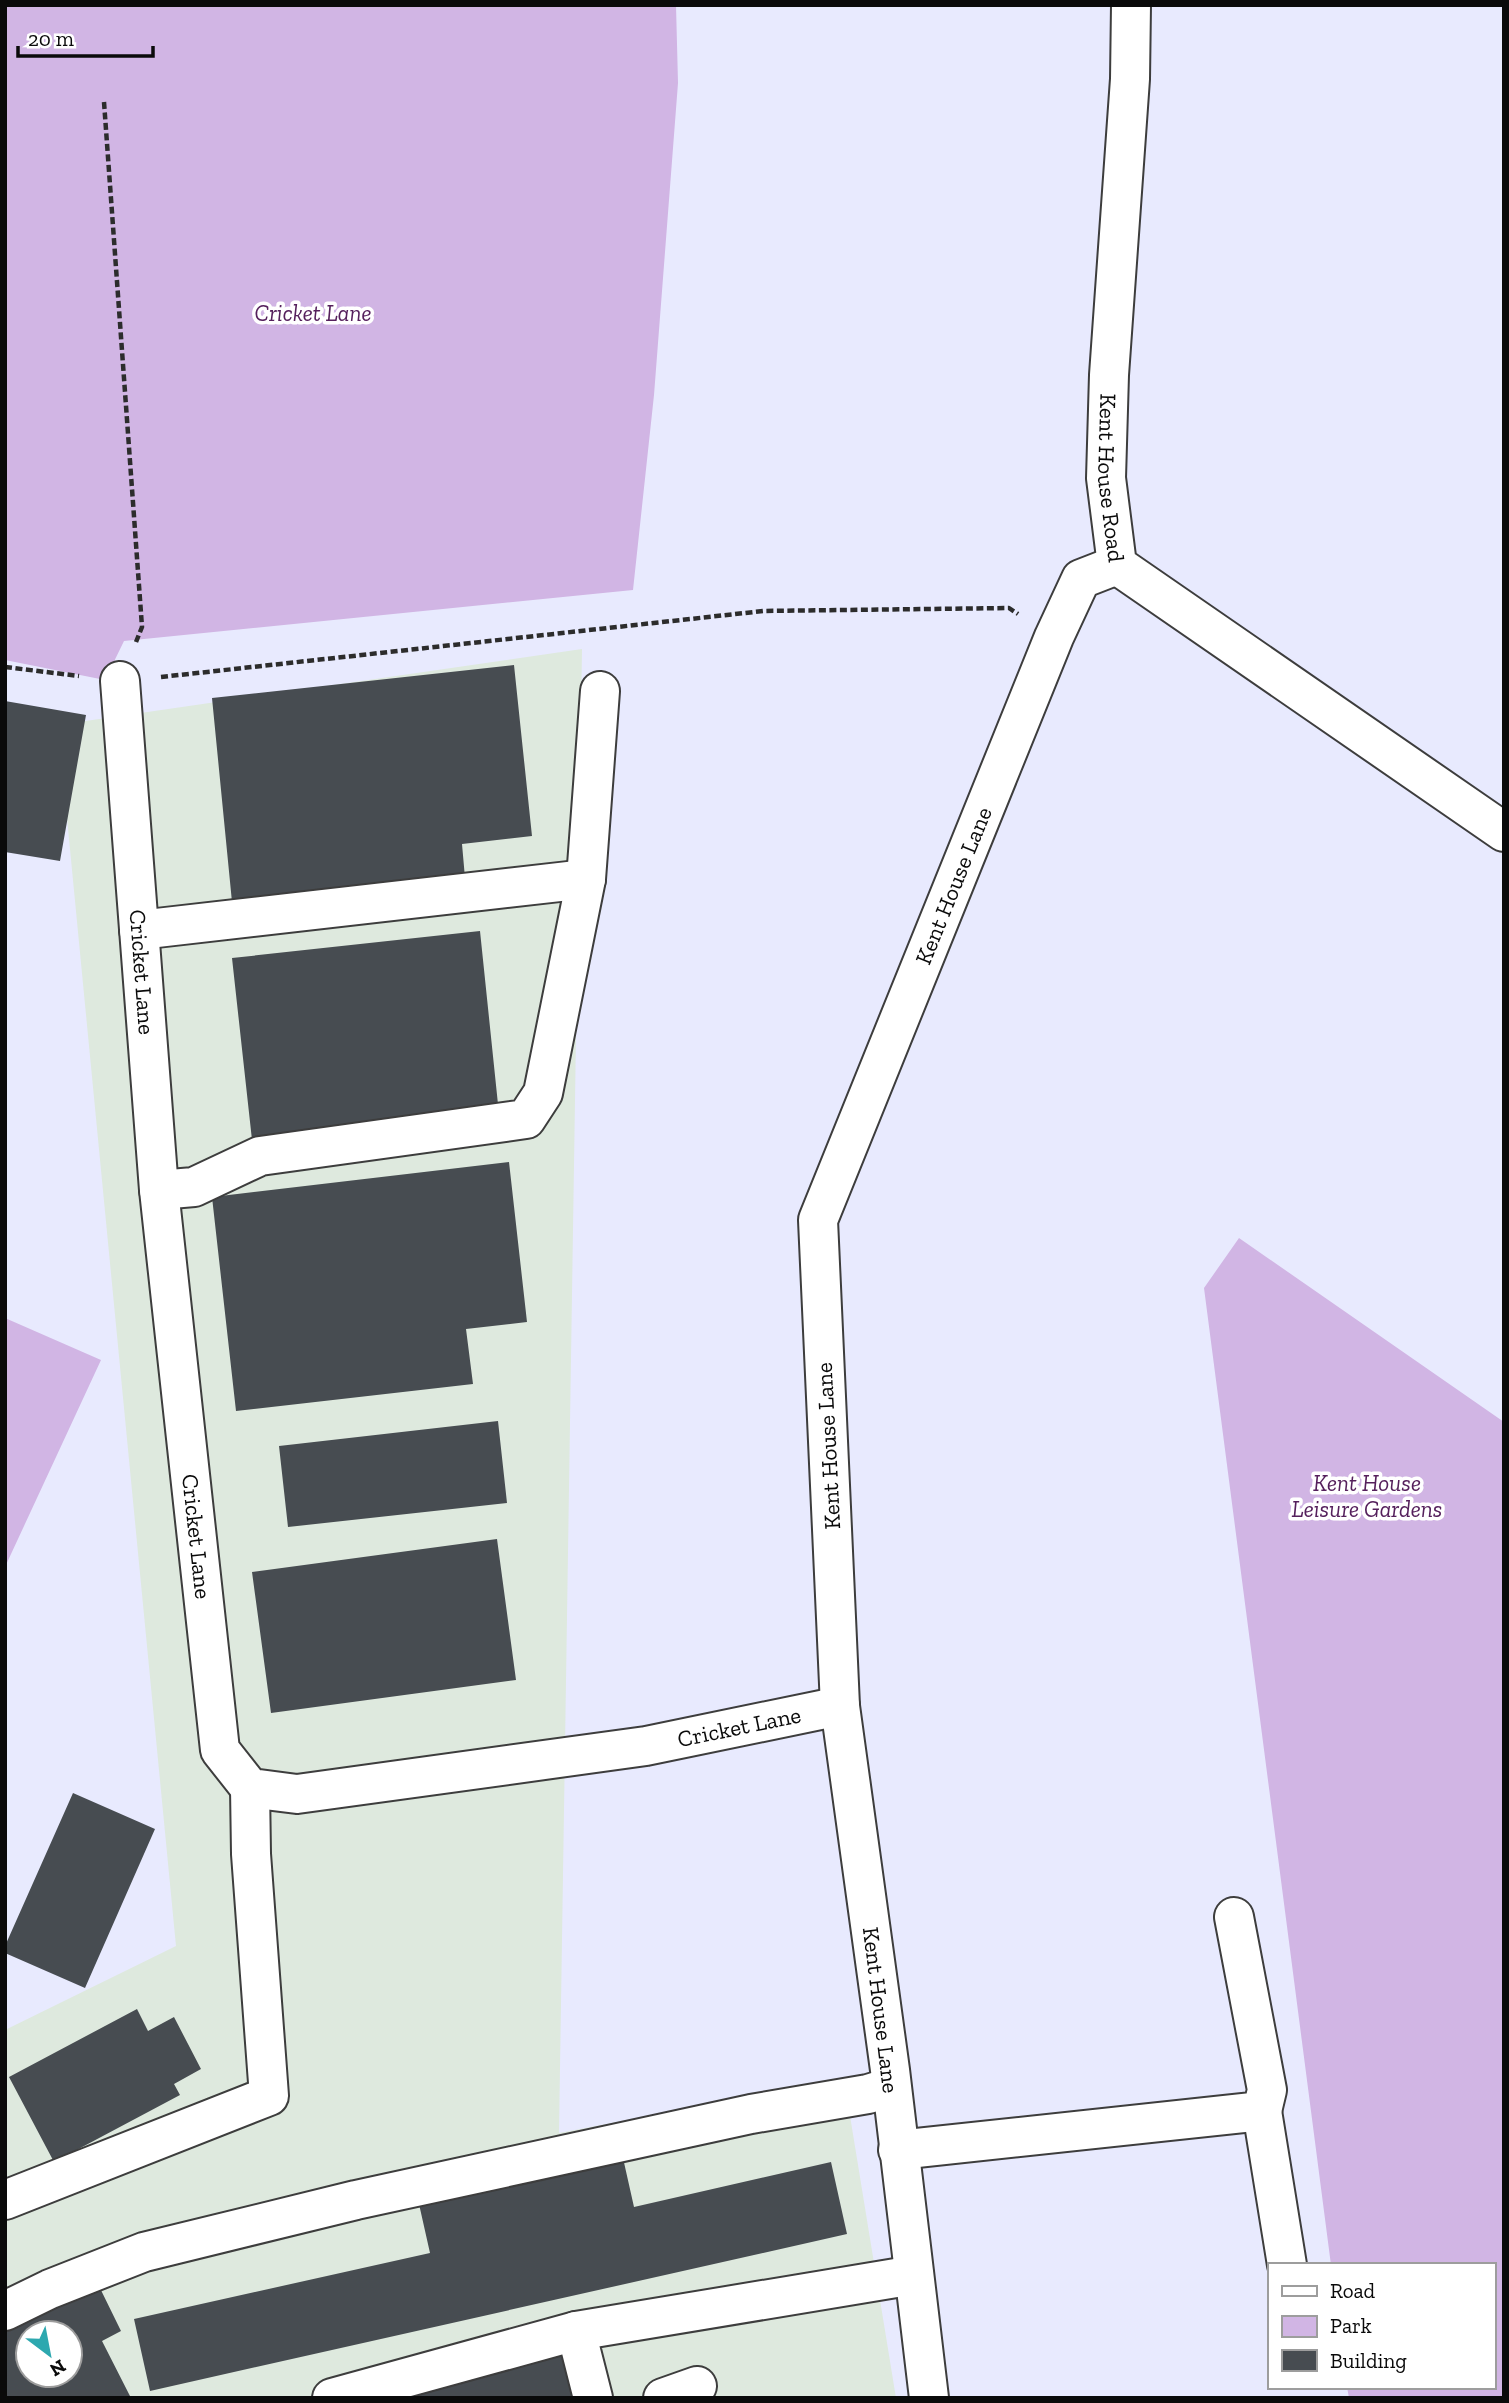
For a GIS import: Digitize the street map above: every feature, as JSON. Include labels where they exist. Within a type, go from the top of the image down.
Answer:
[{"type":"street","name":"Kent House Road","points":[[1131,5],[1130,79],[1109,375],[1106,478],[1117,565],[1504,832]]},
{"type":"street","name":"Kent House Lane","points":[[929,2398],[840,1706],[818,1220],[1054,637],[1081,579],[1117,565]]},
{"type":"street","name":"Cricket Lane","points":[[120,681],[159,1190],[220,1750],[250,1788],[297,1794],[646,1746],[840,1706]]},
{"type":"street","points":[[159,1190],[194,1187],[260,1156],[526,1119],[543,1093],[586,880],[600,691]]},
{"type":"street","points":[[139,930],[586,880]]},
{"type":"street","points":[[5,2200],[269,2096],[251,1854],[250,1788]]},
{"type":"street","points":[[1234,1917],[1267,2090],[1262,2112],[1287,2263]]},
{"type":"street","points":[[5,2311],[144,2252],[356,2200],[891,2087]]},
{"type":"street","points":[[898,2150],[1262,2112]]},
{"type":"street","points":[[332,2398],[576,2331],[914,2275]]},
{"type":"street","points":[[576,2331],[593,2398]]},
{"type":"path","points":[[104,103],[142,627],[120,681]]},
{"type":"path","points":[[5,667],[120,681],[763,611],[1009,608],[1054,637]]},
{"type":"shaded area","points":[[582,649],[559,2133],[844,2079],[896,2398],[5,2398],[5,2030],[176,1946],[58,725]]},
{"type":"green space","name":"Cricket Lane","points":[[5,5],[676,5],[678,83],[654,395],[633,590],[124,641],[105,680],[5,660]]},
{"type":"green space","name":"Kent House Leisure Gardens","points":[[1239,1238],[1504,1422],[1504,2398],[1349,2398],[1347,2389],[1495,2389],[1495,2263],[1331,2263],[1204,1288]]},
{"type":"green space","points":[[5,1318],[101,1360],[5,1567]]},
{"type":"building","points":[[514,665],[532,836],[462,844],[465,878],[232,902],[212,698]]},
{"type":"building","points":[[5,701],[86,715],[60,861],[5,852]]},
{"type":"building","points":[[480,931],[499,1114],[252,1140],[232,958]]},
{"type":"building","points":[[509,1162],[527,1322],[466,1329],[473,1384],[236,1411],[212,1197]]},
{"type":"building","points":[[498,1421],[507,1503],[288,1527],[279,1446]]},
{"type":"building","points":[[497,1539],[516,1680],[271,1713],[252,1572]]},
{"type":"building","points":[[73,1793],[155,1829],[85,1988],[5,1953],[5,1946]]},
{"type":"building","points":[[137,2009],[148,2031],[174,2017],[201,2069],[174,2084],[180,2095],[54,2162],[9,2077]]},
{"type":"building","points":[[623,2158],[634,2207],[831,2162],[847,2234],[150,2391],[134,2319],[430,2253],[419,2204]]},
{"type":"building","points":[[97,2282],[121,2331],[102,2341],[131,2398],[5,2398],[5,2327],[14,2323],[14,2389],[84,2389],[84,2319],[21,2319]]},
{"type":"building","points":[[568,2347],[580,2398],[371,2398]]}]
